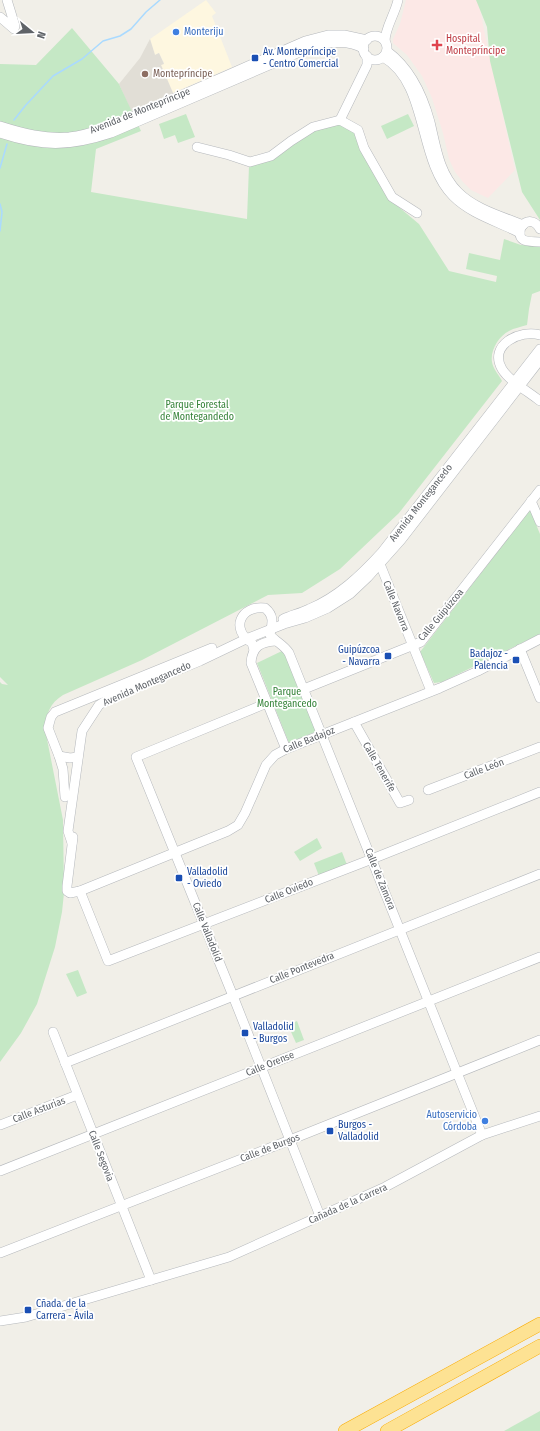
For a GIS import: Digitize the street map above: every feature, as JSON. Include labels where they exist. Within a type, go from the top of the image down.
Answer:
[{"type":"highway","points":[[345,1431],[540,1324]]},
{"type":"highway","points":[[387,1431],[540,1346]]},
{"type":"street","points":[[0,17],[14,29],[15,26],[7,0]]},
{"type":"street","points":[[340,120],[369,51],[391,11],[393,0]]},
{"type":"street","points":[[398,0],[395,14],[385,35],[385,42],[387,46],[385,54],[405,68],[418,90],[429,121],[439,162],[445,175],[457,191],[468,200],[521,229]]},
{"type":"street","name":"Avenida de Montepríncipe","points":[[0,126],[34,135],[49,136],[69,137],[93,131],[157,106],[305,41],[328,35],[344,36],[369,51],[378,60],[385,54]]},
{"type":"street","name":"Avenida de Montepríncipe","points":[[369,51],[382,38],[385,42]]},
{"type":"street","name":"Avenida de Montepríncipe","points":[[0,133],[36,142],[53,144],[77,143],[111,133],[316,45],[344,43],[358,46],[369,51]]},
{"type":"street","points":[[197,147],[250,162],[271,156],[291,140],[313,127],[340,120],[358,130],[364,148],[392,197],[417,213]]},
{"type":"street","points":[[538,240],[532,243],[525,242],[520,237],[521,229],[528,222],[533,222],[537,224],[540,229]]},
{"type":"street","points":[[540,335],[528,333],[516,336],[506,343],[500,352],[499,358],[501,367],[506,374],[540,401]]},
{"type":"street","name":"Avenida Montegancedo","points":[[272,626],[305,618],[328,608],[350,594],[380,564],[401,540],[518,383],[540,349]]},
{"type":"street","name":"Avenida Montegancedo","points":[[65,797],[64,779],[59,756],[48,728],[51,717],[55,712],[272,626],[328,599],[360,576],[382,552],[518,383],[540,360]]},
{"type":"street","name":"Calle Guipúzcoa","points":[[304,689],[421,642],[540,490]]},
{"type":"street","points":[[531,500],[540,522]]},
{"type":"street","name":"Calle Navarra","points":[[380,564],[431,691]]},
{"type":"street","points":[[272,626],[270,614],[265,608],[251,609],[241,617],[240,626],[244,637],[252,643],[254,650],[252,666],[286,749]]},
{"type":"street","name":"Calle de Zamora","points":[[272,626],[270,635],[275,641],[281,643],[287,650],[304,689],[482,1135]]},
{"type":"street","name":"Avenida Montegancedo","points":[[68,892],[66,886],[83,765],[82,760],[78,757],[82,731],[94,711],[99,705],[110,698],[200,661],[244,637]]},
{"type":"street","name":"Calle Badajoz","points":[[68,892],[80,891],[228,831],[238,825],[266,766],[275,755],[286,749],[478,671],[540,639]]},
{"type":"street","points":[[254,650],[261,643],[275,641]]},
{"type":"street","points":[[520,649],[540,698]]},
{"type":"street","name":"Avenida Montegancedo","points":[[90,698],[94,706],[94,711]]},
{"type":"street","name":"Calle Valladolid","points":[[267,703],[136,757],[320,1216]]},
{"type":"street","name":"Calle Tenerife","points":[[354,722],[400,803],[409,800]]},
{"type":"street","name":"Calle León","points":[[428,790],[540,747]]},
{"type":"street","points":[[59,756],[70,758],[78,757]]},
{"type":"street","name":"Calle Oviedo","points":[[80,891],[108,961],[204,925],[540,792]]},
{"type":"street","name":"Calle Pontevedra","points":[[65,1063],[540,874]]},
{"type":"street","name":"Calle Orense","points":[[0,1171],[540,957]]},
{"type":"street","name":"Calle Segovia","points":[[53,1032],[151,1280]]},
{"type":"street","name":"Calle de Burgos","points":[[0,1253],[290,1140],[540,1040]]},
{"type":"street","name":"Calle Asturias","points":[[0,1125],[77,1095]]},
{"type":"street","name":"Cañada de la Carrera","points":[[0,1321],[26,1317],[229,1257],[385,1187],[482,1135],[540,1116]]},
{"type":"shaded area","points":[[206,0],[216,13],[212,16],[232,67],[173,93],[161,65],[164,63],[159,53],[155,55],[150,39]]},
{"type":"shaded area","points":[[406,0],[477,0],[479,4],[515,170],[488,198],[471,190],[455,172],[449,159],[443,133],[432,98],[422,76],[407,55],[393,43],[393,39],[400,24]]},
{"type":"shaded area","name":"Montepríncipe","points":[[150,39],[155,55],[159,53],[164,64],[161,65],[173,93],[131,111],[119,84],[140,58]]},
{"type":"green space","points":[[476,0],[540,0],[540,220],[522,192],[490,61],[487,27]]},
{"type":"green space","name":"Parque Forestal de Montegandedo","points":[[72,28],[119,84],[141,131],[96,149],[91,192],[247,219],[249,166],[308,133],[341,123],[357,135],[388,198],[419,224],[449,271],[496,282],[497,276],[466,269],[469,253],[500,260],[504,239],[521,245],[540,246],[540,291],[532,294],[527,325],[505,333],[494,348],[492,353],[493,365],[502,381],[399,513],[340,569],[302,593],[268,595],[142,660],[63,695],[52,705],[46,718],[45,729],[63,820],[64,893],[62,912],[55,947],[37,1004],[21,1033],[0,1062],[0,682],[8,685],[0,677],[0,64],[36,65]]},
{"type":"green space","points":[[186,114],[195,137],[178,143],[175,135],[164,139],[159,124]]},
{"type":"green space","points":[[408,114],[414,126],[387,139],[381,126]]},
{"type":"green space","points":[[530,510],[540,534],[540,634],[442,682],[434,683],[420,652]]},
{"type":"green space","name":"Parque Montegancedo","points":[[284,650],[317,731],[289,743],[257,663]]},
{"type":"green space","points":[[317,838],[322,848],[300,861],[294,852]]},
{"type":"green space","points":[[342,852],[347,865],[319,876],[314,863]]},
{"type":"green space","points":[[78,970],[87,993],[77,997],[66,974]]},
{"type":"green space","points":[[297,1021],[304,1040],[296,1043],[288,1025]]},
{"type":"green space","points":[[540,1411],[540,1431],[504,1431]]},
{"type":"waterway","points":[[14,120],[53,76],[82,59],[103,41],[120,36],[131,29],[146,12],[160,0]]},
{"type":"waterway","points":[[0,168],[7,144]]},
{"type":"waterway","points":[[0,204],[2,212],[0,231]]},
{"type":"place","name":"Monteriju","points":[[176,32]]},
{"type":"place","name":"Hospital Montepríncipe","points":[[437,45]]},
{"type":"place","name":"Av. Montepríncipe - Centro Comercial","points":[[255,58]]},
{"type":"place","name":"Montepríncipe","points":[[145,74]]},
{"type":"place","name":"Guipúzcoa - Navarra","points":[[388,656]]},
{"type":"place","name":"Badajoz - Palencia","points":[[516,660]]},
{"type":"place","name":"Valladolid - Oviedo","points":[[179,878]]},
{"type":"place","name":"Valladolid - Burgos","points":[[245,1033]]},
{"type":"place","name":"Autoservicio Córdoba","points":[[485,1121]]},
{"type":"place","name":"Burgos - Valladolid","points":[[330,1131]]},
{"type":"place","name":"Cñada. de la Carrera - Ávila","points":[[28,1310]]}]
